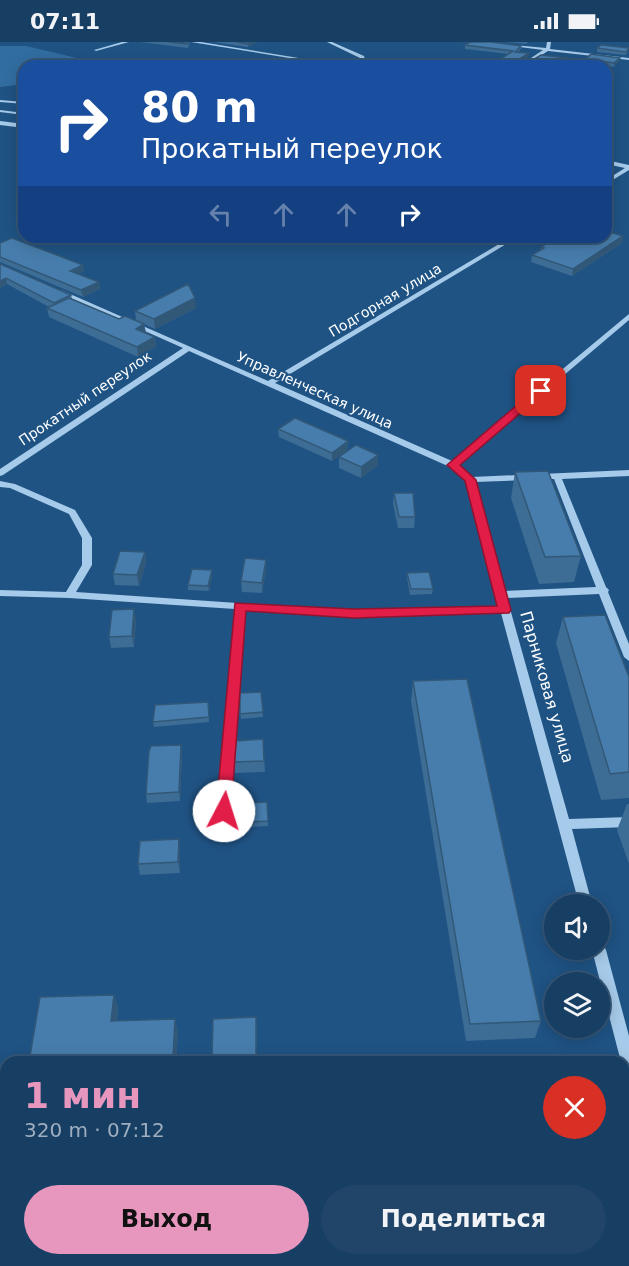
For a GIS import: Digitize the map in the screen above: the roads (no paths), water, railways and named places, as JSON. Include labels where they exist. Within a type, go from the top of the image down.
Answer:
[{"type":"street","points":[[96,50],[127,42]]},
{"type":"street","points":[[193,42],[308,60]]},
{"type":"street","points":[[329,42],[363,57],[364,60]]},
{"type":"street","points":[[483,42],[629,59]]},
{"type":"street","points":[[531,60],[548,49],[549,42]]},
{"type":"street","points":[[0,101],[18,103]]},
{"type":"street","points":[[0,111],[18,113]]},
{"type":"street","points":[[0,123],[18,125]]},
{"type":"street","points":[[612,164],[629,168]]},
{"type":"street","points":[[612,178],[629,168]]},
{"type":"street","name":"Подгорная улица","points":[[268,384],[505,243]]},
{"type":"street","name":"Управленческая улица","points":[[52,288],[453,465],[470,480]]},
{"type":"street","points":[[453,465],[629,316]]},
{"type":"street","name":"Прокатный переулок","points":[[0,473],[188,349]]},
{"type":"street","points":[[470,480],[629,473]]},
{"type":"street","points":[[557,476],[629,657]]},
{"type":"street","name":"Парниковая улица","points":[[470,480],[583,894]]},
{"type":"street","points":[[0,484],[12,486],[72,512],[87,538],[87,565],[69,595]]},
{"type":"street","points":[[501,595],[604,590]]},
{"type":"street","points":[[0,593],[69,595],[354,614],[504,610]]},
{"type":"street","points":[[224,811],[240,606]]},
{"type":"street","points":[[565,824],[629,822]]},
{"type":"street","points":[[601,960],[627,1056]]}]
